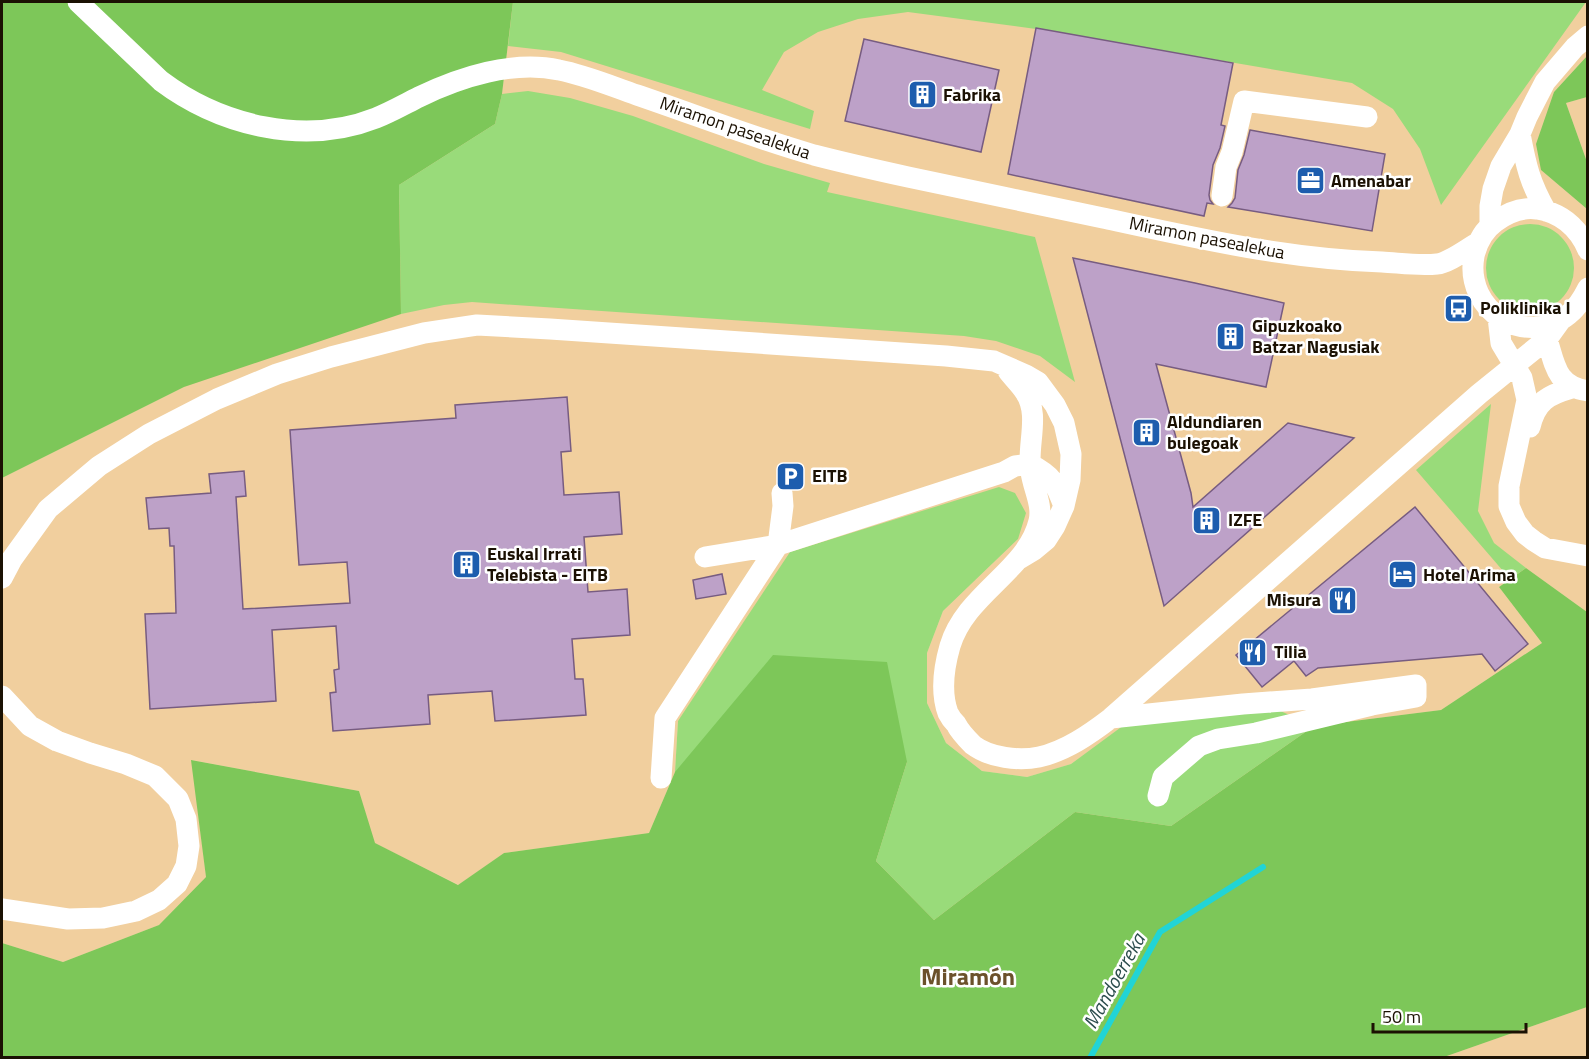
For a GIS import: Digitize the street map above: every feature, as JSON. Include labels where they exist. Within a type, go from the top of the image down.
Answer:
[{"type":"street","name":"Miramon pasealekua","points":[[78,2],[171,88],[207,109],[232,119],[266,128],[332,130],[356,125],[466,78],[510,68],[534,66],[558,69],[587,78],[812,154],[964,189],[1256,249],[1344,261],[1441,264]]},
{"type":"street","points":[[1585,297],[1571,313],[1560,321],[1545,327],[1528,328],[1512,325],[1497,317],[1486,307],[1477,290],[1472,264],[1475,251],[1484,234],[1492,189],[1501,166],[1520,134],[1545,82],[1587,36]]},
{"type":"street","points":[[1222,196],[1226,167],[1245,101],[1367,117]]},
{"type":"street","points":[[1520,134],[1527,171],[1546,211]]},
{"type":"street","points":[[1477,290],[1441,264],[1484,234],[1502,217],[1516,211],[1531,209],[1546,211],[1561,216],[1586,242]]},
{"type":"street","points":[[1497,317],[1501,343],[1522,378],[1527,400],[1521,430],[1502,453],[1497,481],[1499,502],[1513,516],[1525,534],[1545,548],[1587,556]]},
{"type":"street","points":[[1016,467],[1030,471],[1040,519],[1034,537],[1019,559],[978,599],[959,623],[944,669],[944,692],[948,714],[960,731],[974,746],[992,755],[1015,758],[1038,757],[1062,749],[1089,735],[1111,718],[1479,394],[1547,339],[1560,321]]},
{"type":"street","points":[[2,578],[12,559],[48,509],[99,466],[149,434],[217,399],[277,374],[331,357],[424,333],[477,325],[946,356],[994,361],[1004,365],[1038,382],[1055,405],[1064,423],[1071,454],[1070,480],[1064,506],[1055,526],[1046,540],[1019,559]]},
{"type":"street","points":[[1547,339],[1558,375],[1580,389]]},
{"type":"street","points":[[1004,365],[1026,393],[1033,420],[1032,433],[1016,467]]},
{"type":"street","points":[[1513,516],[1533,414],[1544,400],[1580,389]]},
{"type":"street","points":[[1032,433],[1052,424],[1066,434]]},
{"type":"street","points":[[705,557],[777,545],[1016,467],[1046,472],[1056,484],[1064,506]]},
{"type":"street","points":[[661,778],[665,718],[777,545],[783,506],[782,494]]},
{"type":"street","points":[[1111,718],[1312,699],[1416,685],[1416,697],[1372,705],[1256,733],[1218,739],[1199,746],[1163,777],[1158,796]]},
{"type":"street","points":[[2,696],[30,726],[57,741],[155,776],[178,799],[186,819],[189,846],[186,866],[177,884],[159,900],[136,911],[103,918],[68,919],[2,909]]},
{"type":"shaded area","points":[[513,2],[1587,2],[1587,56],[1554,92],[1541,170],[1587,209],[1587,612],[1526,568],[1499,587],[1542,643],[1441,710],[1314,726],[1125,725],[1071,764],[1027,777],[982,771],[946,743],[927,703],[927,653],[943,611],[1018,539],[999,487],[678,721],[675,772],[649,833],[504,853],[459,885],[374,843],[359,791],[192,760],[206,877],[159,925],[63,962],[2,943],[2,478],[184,387],[495,124],[502,94]]},
{"type":"shaded area","points":[[1587,97],[1587,162],[1566,103]]},
{"type":"shaded area","points":[[1587,1007],[1587,1057],[1444,1057]]},
{"type":"green space","points":[[2,2],[513,2],[502,94],[495,124],[399,185],[401,314],[184,387],[2,478]]},
{"type":"green space","points":[[513,2],[1586,2],[1441,205],[1420,149],[1393,109],[1352,83],[1036,29],[908,12],[858,19],[818,32],[784,52],[762,90],[814,111],[810,129],[561,52],[508,46]]},
{"type":"green space","points":[[1587,56],[1587,97],[1566,103],[1587,162],[1587,209],[1541,170],[1536,144],[1554,92]]},
{"type":"green space","points":[[528,91],[570,98],[633,116],[764,164],[830,183],[827,192],[1035,237],[1075,382],[1040,356],[996,341],[964,336],[472,302],[401,314],[399,185],[495,124],[502,94]]},
{"type":"green space","points":[[1521,224],[1539,224],[1555,231],[1567,243],[1574,259],[1574,277],[1567,293],[1555,305],[1539,312],[1521,312],[1505,305],[1493,293],[1486,277],[1486,259],[1493,243],[1505,231]]},
{"type":"green space","points":[[1491,404],[1478,511],[1494,543],[1526,568],[1510,579],[1416,470]]},
{"type":"green space","points":[[999,487],[1015,493],[1026,513],[1018,539],[943,611],[927,653],[927,703],[946,743],[982,771],[1027,777],[1071,764],[1124,725],[1276,709],[1314,726],[1171,826],[1075,812],[934,920],[876,861],[907,762],[675,772],[678,721],[790,552]]},
{"type":"green space","points":[[1526,568],[1587,612],[1587,1007],[1444,1057],[2,1057],[2,943],[63,962],[159,925],[206,877],[191,760],[359,791],[375,843],[458,885],[504,853],[649,833],[675,772],[773,655],[887,662],[907,762],[876,861],[934,920],[1075,812],[1171,826],[1314,726],[1441,710],[1542,643],[1499,587]]},
{"type":"building","points":[[1036,28],[1233,63],[1221,125],[1225,126],[1213,165],[1209,195],[1213,204],[1207,203],[1204,216],[1008,174]]},
{"type":"building","name":"Fabrika","points":[[864,39],[999,70],[981,152],[845,121]]},
{"type":"building","name":"Amenabar","points":[[1250,130],[1385,154],[1372,231],[1228,207],[1235,198],[1238,170]]},
{"type":"building","points":[[1073,258],[1284,303],[1266,387],[1156,364],[1193,507],[1288,423],[1354,438],[1164,606]]},
{"type":"building","name":"Euskal Irrati Telebista - EITB","points":[[567,397],[571,451],[561,452],[564,495],[619,492],[622,534],[584,537],[588,592],[627,589],[630,635],[572,639],[575,679],[583,679],[586,715],[495,721],[492,691],[428,695],[430,724],[333,731],[330,693],[336,692],[334,670],[339,669],[336,626],[272,630],[276,701],[150,709],[145,614],[176,613],[174,546],[170,546],[169,528],[149,529],[146,498],[211,493],[209,474],[244,471],[246,496],[236,497],[243,609],[350,603],[347,562],[299,565],[290,430],[456,418],[455,405]]},
{"type":"building","name":"Hotel Arima","points":[[1415,507],[1528,644],[1495,671],[1482,654],[1318,668],[1306,676],[1294,661],[1262,687],[1236,655]]},
{"type":"building","points":[[722,574],[726,594],[696,599],[693,580]]},
{"type":"waterway","name":"Mandoerreka","points":[[1090,1058],[1160,932],[1263,867]]},
{"type":"place","name":"Fabrika","points":[[922,95]]},
{"type":"place","name":"Amenabar","points":[[1310,181]]},
{"type":"place","name":"Poliklinika I","points":[[1459,308]]},
{"type":"place","name":"Gipuzkoako Batzar Nagusiak","points":[[1231,336]]},
{"type":"place","name":"Aldundiaren bulegoak","points":[[1146,432]]},
{"type":"place","name":"EITB","points":[[791,476]]},
{"type":"place","name":"IZFE","points":[[1207,520]]},
{"type":"place","name":"Euskal Irrati Telebista - EITB","points":[[466,564]]},
{"type":"place","name":"Hotel Arima","points":[[1402,575]]},
{"type":"place","name":"Misura","points":[[1342,600]]},
{"type":"place","name":"Tilia","points":[[1253,652]]},
{"type":"district","name":"Miramón","points":[[968,977]]}]
